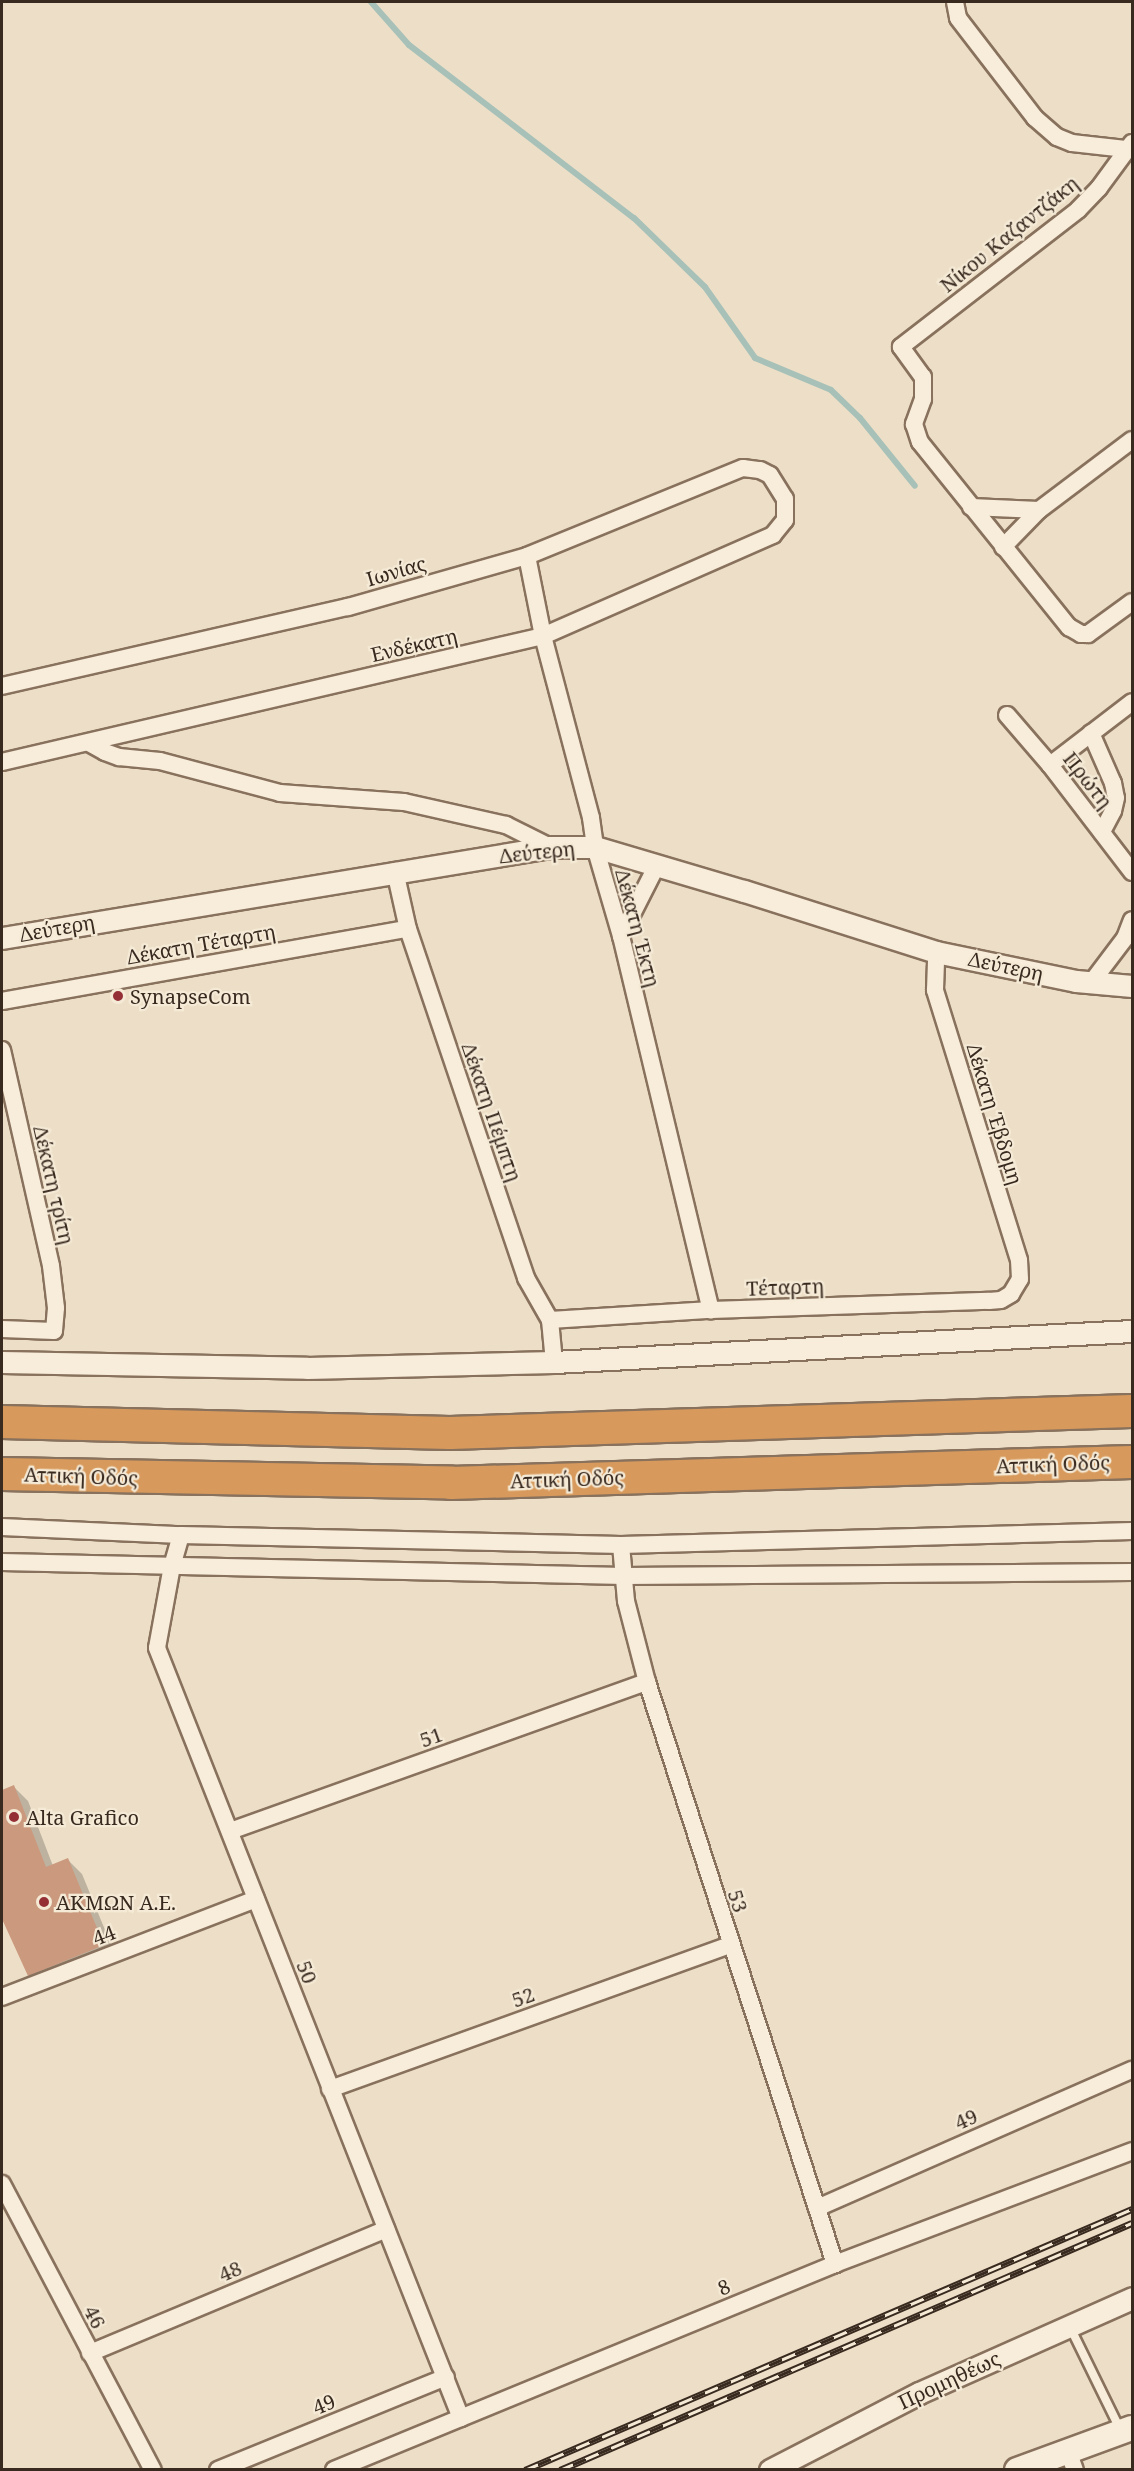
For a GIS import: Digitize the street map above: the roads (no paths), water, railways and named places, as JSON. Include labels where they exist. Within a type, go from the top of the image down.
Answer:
[{"type":"highway","points":[[2,1422],[450,1433],[1132,1411]]},
{"type":"highway","name":"Αττική Οδός","points":[[2,1474],[451,1483],[1132,1462]]},
{"type":"main road","points":[[1017,2469],[1072,2460],[1127,2430]]},
{"type":"street","points":[[956,10],[1035,118],[1057,137],[1072,143],[1129,146]]},
{"type":"street","name":"Νίκου Καζαντζάκη","points":[[971,507],[915,433],[914,424],[925,389],[923,377],[901,347],[1078,210],[1099,188],[1129,146]]},
{"type":"street","points":[[1003,547],[1039,510],[1132,440]]},
{"type":"street","name":"Ιωνίας","points":[[2,686],[348,607],[527,556],[743,468],[760,470],[770,475],[781,491]]},
{"type":"street","name":"Ενδέκατη","points":[[2,762],[543,636],[773,535],[785,520],[787,510],[781,491]]},
{"type":"street","points":[[971,507],[1039,510]]},
{"type":"street","points":[[971,507],[1074,632],[1088,634],[1094,631],[1132,602]]},
{"type":"street","name":"Δέκατη Έκτη","points":[[527,556],[543,636],[591,818],[594,847],[621,936],[711,1310]]},
{"type":"street","points":[[1050,765],[1132,702]]},
{"type":"street","name":"Πρώτη","points":[[1007,715],[1050,765],[1132,872]]},
{"type":"street","points":[[1091,733],[1113,783],[1116,798],[1113,811],[1102,832]]},
{"type":"street","points":[[89,742],[105,753],[119,757],[160,761],[280,793],[404,802],[427,807],[506,825],[550,847]]},
{"type":"street","name":"Δεύτερη","points":[[2,938],[550,847],[594,847],[936,952],[1091,982],[1132,986]]},
{"type":"street","points":[[621,936],[657,865]]},
{"type":"street","name":"Δέκατη Πέμπτη","points":[[395,871],[408,929],[526,1278],[550,1320],[554,1362]]},
{"type":"street","points":[[1091,982],[1125,938],[1132,920]]},
{"type":"street","name":"Δέκατη Τέταρτη","points":[[2,1000],[408,929]]},
{"type":"street","name":"Δέκατη Έβδομη","points":[[936,952],[935,990],[1019,1260],[1021,1271],[1017,1287]]},
{"type":"street","name":"Δέκατη τρίτη","points":[[2,1050],[51,1266],[56,1308],[54,1331],[2,1329]]},
{"type":"street","name":"Τέταρτη","points":[[550,1320],[711,1310],[989,1301],[1001,1300],[1017,1287]]},
{"type":"street","points":[[2,1362],[307,1368],[554,1362],[1132,1331]]},
{"type":"street","points":[[2,1527],[181,1535],[621,1545],[1132,1532]]},
{"type":"street","name":"50","points":[[181,1535],[172,1566],[157,1648],[461,2418]]},
{"type":"street","name":"53","points":[[621,1545],[626,1601],[647,1682],[730,1945],[835,2264]]},
{"type":"street","points":[[2,1562],[624,1576],[1132,1572]]},
{"type":"street","name":"51","points":[[230,1831],[647,1682]]},
{"type":"street","name":"44","points":[[2,1998],[256,1899]]},
{"type":"street","name":"52","points":[[330,2089],[730,1945]]},
{"type":"street","name":"49","points":[[817,2208],[1132,2070]]},
{"type":"street","name":"8","points":[[334,2469],[835,2264],[1132,2151]]},
{"type":"street","name":"46","points":[[2,2184],[153,2469]]},
{"type":"street","name":"48","points":[[90,2353],[386,2229]]},
{"type":"street","name":"Προμηθέως","points":[[770,2469],[919,2393],[1132,2298]]},
{"type":"street","name":"49","points":[[218,2469],[446,2377]]},
{"type":"lane","points":[[1069,2325],[1127,2430]]},
{"type":"waterway","points":[[371,2],[409,45],[634,218],[705,287],[755,358],[831,390],[860,418],[915,486]]},
{"type":"railway","points":[[525,2470],[1132,2209]]},
{"type":"railway","points":[[560,2470],[1132,2223]]},
{"type":"place","name":"SynapseCom","points":[[118,996]]},
{"type":"place","name":"Alta Grafico","points":[[14,1817]]},
{"type":"place","name":"ΑΚΜΩΝ Α.Ε.","points":[[44,1902]]}]
